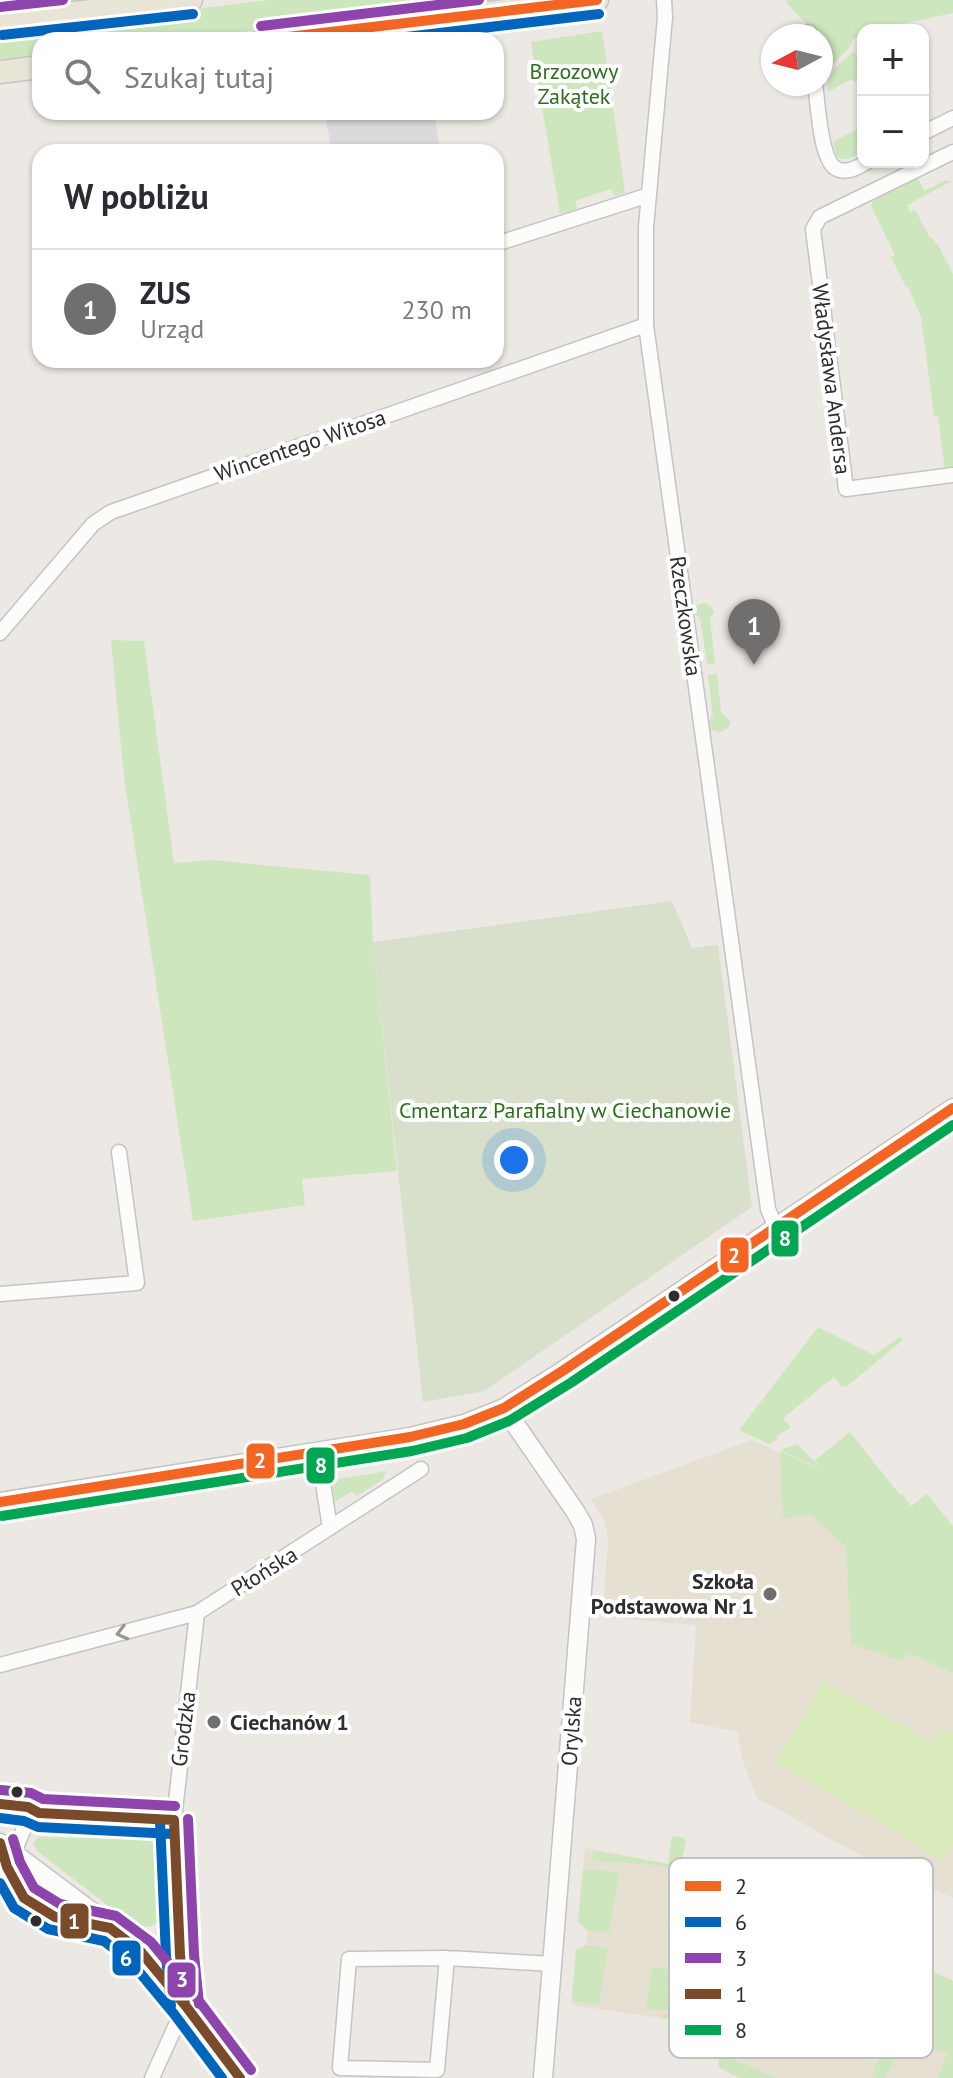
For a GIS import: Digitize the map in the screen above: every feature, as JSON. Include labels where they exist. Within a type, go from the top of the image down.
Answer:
[{"type":"main road","points":[[0,21],[50,7],[191,0]]},
{"type":"main road","points":[[320,32],[521,4],[597,0]]},
{"type":"main road","points":[[0,72],[32,68]]},
{"type":"street","name":"Rzeczkowska","points":[[664,0],[649,195],[646,325],[768,1209],[776,1228]]},
{"type":"street","points":[[817,96],[829,163],[843,171],[857,167]]},
{"type":"street","points":[[929,130],[953,118]]},
{"type":"street","name":"Władysława Andersa","points":[[952,154],[820,217],[813,229],[846,489],[953,475]]},
{"type":"street","points":[[504,241],[649,195]]},
{"type":"street","name":"Wincentego Witosa","points":[[0,633],[93,524],[111,512],[646,325]]},
{"type":"street","points":[[0,1502],[410,1437],[464,1424],[504,1408],[953,1108]]},
{"type":"street","points":[[0,1294],[137,1283],[119,1152]]},
{"type":"street","name":"Orylska","points":[[504,1408],[575,1511],[586,1539],[543,2078]]},
{"type":"street","points":[[318,1452],[330,1528]]},
{"type":"street","name":"Płońska","points":[[0,1665],[197,1613],[421,1469]]},
{"type":"street","name":"Grodzka","points":[[185,2005],[174,1820],[197,1613]]},
{"type":"street","points":[[0,1804],[28,1807],[39,1813],[174,1820]]},
{"type":"street","points":[[0,1885],[7,1847],[28,1819],[39,1813]]},
{"type":"street","points":[[7,1847],[141,1952],[240,2078]]},
{"type":"street","points":[[447,1958],[437,2070],[340,2068],[349,1959],[447,1958],[553,1964]]},
{"type":"street","points":[[152,2078],[185,2005]]},
{"type":"shaded area","points":[[326,120],[435,120],[439,144],[331,144]]},
{"type":"shaded area","points":[[752,1440],[953,1531],[910,1654],[953,1673],[953,1898],[933,1889],[933,1858],[865,1858],[757,1798],[744,1764],[737,1732],[690,1722],[696,1625],[603,1617],[608,1542],[605,1521],[591,1499]]},
{"type":"shaded area","points":[[585,1848],[669,1865],[669,2019],[571,2005],[576,1950],[586,1945],[588,1931],[578,1922]]},
{"type":"shaded area","points":[[933,1972],[953,1981],[953,2078],[739,2078],[718,2067],[719,2058],[933,2058]]},
{"type":"green space","points":[[269,0],[503,0],[240,32],[32,32],[32,57],[0,61],[0,33]]},
{"type":"green space","points":[[953,0],[953,13],[901,24],[857,24],[857,38],[833,63],[833,24],[806,24],[785,1]]},
{"type":"green space","name":"Brzozowy Zakątek","points":[[602,31],[625,193],[615,196],[611,189],[575,201],[577,209],[560,214],[531,42]]},
{"type":"green space","points":[[854,52],[857,55],[857,81],[852,79],[833,89],[833,73]]},
{"type":"green space","points":[[857,129],[857,155],[846,159],[836,156],[833,142]]},
{"type":"green space","points":[[918,178],[924,191],[946,180],[952,181],[907,205],[910,212],[914,210],[917,213],[930,238],[937,243],[953,274],[953,469],[945,470],[938,416],[934,416],[921,317],[891,257],[895,255],[871,206],[874,199]]},
{"type":"green space","points":[[705,603],[711,606],[714,613],[710,619],[715,663],[707,664],[700,619],[693,610]]},
{"type":"green space","points":[[111,640],[144,641],[174,863],[210,860],[370,875],[373,942],[397,1171],[302,1179],[305,1205],[193,1221],[124,778]]},
{"type":"green space","points":[[717,674],[721,712],[731,722],[728,728],[720,732],[711,730],[708,722],[713,716],[708,675]]},
{"type":"green space","name":"Cmentarz Parafialny w Ciechanowie","points":[[672,901],[692,948],[718,945],[752,1207],[484,1391],[423,1402],[373,942]]},
{"type":"green space","points":[[818,1327],[874,1355],[900,1337],[903,1340],[846,1387],[841,1386],[834,1377],[783,1418],[791,1428],[769,1444],[739,1430]]},
{"type":"green space","points":[[850,1432],[911,1506],[927,1494],[953,1526],[953,1673],[910,1654],[899,1660],[851,1644],[846,1547],[811,1515],[783,1518],[780,1451],[838,1477],[780,1450],[797,1444],[814,1461]]},
{"type":"green space","points":[[387,1471],[382,1480],[357,1496],[352,1491],[335,1502],[332,1485],[340,1479]]},
{"type":"green space","points":[[823,1681],[933,1743],[943,1728],[953,1734],[953,1844],[942,1861],[776,1763]]},
{"type":"green space","points":[[672,1836],[684,1838],[682,1858],[669,1858],[669,1868],[593,1861],[593,1850],[668,1864]]},
{"type":"green space","points":[[39,1837],[158,1840],[164,1843],[163,1918],[147,1927],[129,1922],[37,1851],[33,1843]]},
{"type":"green space","points":[[583,1869],[619,1872],[609,1933],[588,1931],[578,1922]]},
{"type":"green space","points":[[586,1945],[608,1948],[599,2005],[572,2001],[576,1950]]},
{"type":"green space","points":[[652,1967],[669,1970],[669,2010],[646,2009]]},
{"type":"green space","points":[[933,1972],[953,1981],[953,2078],[937,2078],[947,2054],[933,2048]]},
{"type":"green space","points":[[719,2058],[730,2058],[777,2078],[739,2078],[718,2067]]},
{"type":"green space","points":[[879,2058],[895,2058],[886,2078],[872,2078]]},
{"type":"transit line","name":"3","points":[[0,7],[63,0]]},
{"type":"transit line","name":"3","points":[[261,26],[479,0]]},
{"type":"transit line","name":"2","points":[[330,32],[597,0]]},
{"type":"transit line","name":"6","points":[[2,35],[193,14]]},
{"type":"transit line","name":"6","points":[[448,32],[599,14]]},
{"type":"transit line","name":"2","points":[[0,1502],[410,1437],[464,1424],[504,1408],[953,1108]]},
{"type":"transit line","name":"8","points":[[2,1516],[412,1451],[467,1438],[509,1421],[572,1382],[953,1125]]},
{"type":"transit line","name":"3","points":[[1,1790],[31,1793],[43,1799],[175,1806]]},
{"type":"transit line","name":"1","points":[[0,1804],[28,1807],[39,1813],[174,1820]]},
{"type":"transit line","name":"6","points":[[0,1818],[24,1821],[38,1827],[173,1834]]},
{"type":"transit line","name":"3","points":[[188,1819],[199,2004]]},
{"type":"transit line","name":"1","points":[[174,1820],[185,2005]]},
{"type":"transit line","name":"6","points":[[160,1821],[171,2006]]},
{"type":"transit line","name":"3","points":[[13,1839],[20,1862],[34,1888],[60,1904],[116,1916],[151,1942],[251,2070]]},
{"type":"transit line","name":"1","points":[[0,1843],[7,1867],[24,1898],[55,1917],[110,1928],[141,1952],[240,2078]]},
{"type":"transit line","name":"6","points":[[0,1883],[14,1908],[48,1929],[104,1941],[131,1962],[222,2078]]},
{"type":"place","name":"ZUS","points":[[754,665]]},
{"type":"place","name":"Szkoła Podstawowa Nr 1","points":[[770,1594]]},
{"type":"place","name":"Ciechanów 1","points":[[214,1722]]}]
